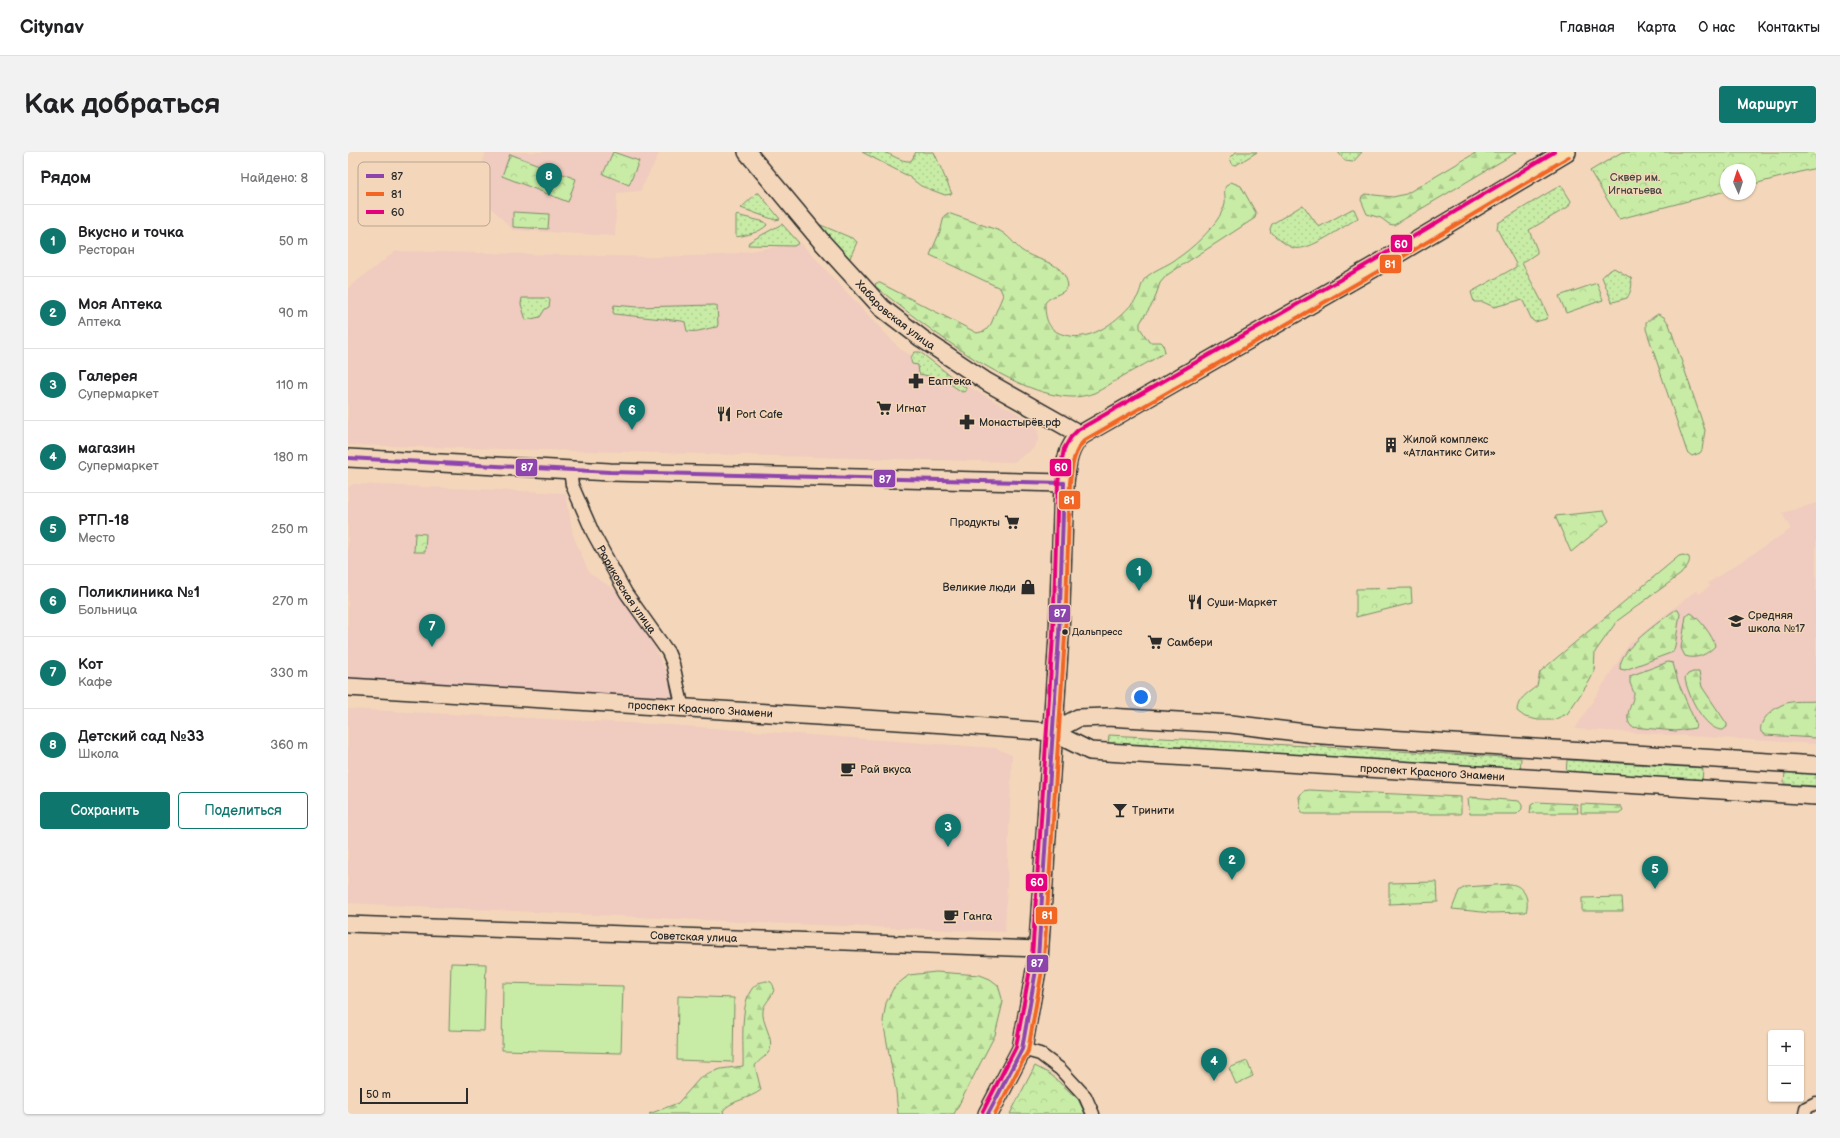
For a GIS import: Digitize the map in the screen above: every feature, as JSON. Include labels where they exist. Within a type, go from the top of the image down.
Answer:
[{"type":"main road","name":"Хабаровская улица","points":[[747,152],[822,242],[882,308],[922,338],[987,382],[1081,435]]},
{"type":"main road","points":[[988,1114],[1022,1049],[1039,949],[1059,636],[1064,483],[1069,452],[1072,445],[1081,435],[1374,267],[1566,152]]},
{"type":"main road","points":[[348,458],[570,470],[1027,484],[1064,483]]},
{"type":"main road","name":"проспект Красного Знамени","points":[[348,687],[1052,732],[1090,751],[1816,796]]},
{"type":"main road","points":[[1052,732],[1078,718],[1107,717],[1231,724],[1322,735],[1816,765]]},
{"type":"street","name":"Рюриковская улица","points":[[570,470],[572,485],[593,533],[626,593],[668,652],[673,664],[683,709]]},
{"type":"street","name":"Советская улица","points":[[348,924],[1039,949]]},
{"type":"street","points":[[1022,1049],[1040,1054],[1060,1069],[1085,1096],[1093,1114]]},
{"type":"street","points":[[1805,1114],[1806,1108],[1816,1103]]},
{"type":"shaded area","points":[[486,152],[660,152],[640,191],[617,193],[615,236],[513,230],[490,207],[490,162],[483,162]]},
{"type":"shaded area","points":[[801,243],[900,349],[1028,419],[1037,426],[1039,438],[1033,449],[1014,462],[348,445],[348,288],[396,251],[651,257],[724,255]]},
{"type":"shaded area","points":[[353,484],[566,493],[573,535],[589,573],[620,593],[646,628],[680,703],[348,683],[348,488]]},
{"type":"shaded area","name":"Средняя школа №17","points":[[1816,503],[1816,744],[1575,729],[1629,644],[1697,590],[1699,594],[1710,586],[1708,583],[1791,529],[1782,513]]},
{"type":"shaded area","points":[[348,709],[670,725],[996,748],[1012,755],[1005,932],[764,923],[348,903]]},
{"type":"green space","points":[[613,152],[639,161],[629,185],[603,174]]},
{"type":"green space","points":[[862,152],[883,152],[903,160],[911,161],[916,152],[934,152],[952,194],[945,195],[921,186],[908,176]]},
{"type":"green space","points":[[1236,152],[1257,152],[1236,165],[1232,164],[1230,158]]},
{"type":"green space","points":[[1338,152],[1362,152],[1353,162],[1345,161]]},
{"type":"green space","points":[[1477,152],[1517,152],[1394,225],[1389,224],[1381,218],[1367,214],[1361,200],[1362,196],[1365,194],[1393,197],[1406,194]]},
{"type":"green space","name":"Cквер им. Игнатьева","points":[[1622,152],[1816,152],[1816,168],[1756,183],[1756,164],[1720,164],[1720,193],[1619,219],[1590,171]]},
{"type":"green space","points":[[510,154],[576,179],[568,202],[502,176]]},
{"type":"green space","points":[[1231,182],[1241,186],[1256,213],[1255,218],[1167,275],[1160,283],[1154,301],[1140,323],[1140,328],[1149,342],[1161,342],[1165,352],[1094,393],[1073,397],[1049,394],[1023,385],[996,372],[942,337],[875,286],[876,283],[880,283],[977,333],[985,331],[991,324],[1003,295],[1000,288],[930,255],[941,229],[944,216],[948,213],[1000,231],[1021,250],[1050,263],[1062,271],[1068,286],[1063,292],[1050,298],[1045,303],[1047,319],[1051,327],[1059,333],[1075,337],[1085,336],[1105,328],[1114,321],[1136,299],[1146,277],[1176,259],[1202,238],[1221,214],[1225,203],[1225,188]]},
{"type":"green space","points":[[1561,185],[1571,201],[1568,207],[1529,230],[1537,253],[1522,263],[1548,316],[1546,319],[1535,322],[1532,320],[1523,301],[1520,300],[1494,307],[1483,302],[1474,302],[1471,292],[1516,267],[1516,264],[1497,229],[1498,223]]},
{"type":"green space","points":[[757,193],[759,193],[780,219],[775,220],[741,208]]},
{"type":"green space","points":[[1303,205],[1319,227],[1352,209],[1354,209],[1358,218],[1317,242],[1308,246],[1294,248],[1285,244],[1271,233],[1270,229],[1272,224]]},
{"type":"green space","points":[[513,212],[549,214],[548,229],[513,227]]},
{"type":"green space","points":[[736,215],[765,222],[767,225],[757,232],[736,237]]},
{"type":"green space","points":[[816,223],[854,239],[857,242],[849,260],[847,260]]},
{"type":"green space","points":[[782,224],[799,243],[794,246],[748,245],[749,242]]},
{"type":"green space","points":[[1614,268],[1631,278],[1632,285],[1631,291],[1627,298],[1612,302],[1602,277]]},
{"type":"green space","points":[[1597,283],[1603,300],[1566,313],[1559,296]]},
{"type":"green space","points":[[522,298],[548,298],[550,300],[549,307],[545,309],[540,317],[526,320],[521,304]]},
{"type":"green space","points":[[614,305],[637,307],[715,305],[717,306],[718,324],[717,327],[699,331],[687,331],[685,322],[682,321],[614,314]]},
{"type":"green space","points":[[1658,314],[1664,317],[1669,324],[1705,430],[1702,450],[1700,453],[1692,456],[1687,452],[1646,329],[1646,322]]},
{"type":"green space","points":[[915,352],[920,352],[966,388],[966,391],[962,392],[949,383],[919,374],[918,365],[912,364],[911,361]]},
{"type":"green space","points":[[1604,511],[1609,521],[1571,552],[1555,516]]},
{"type":"green space","points":[[415,533],[426,534],[425,552],[414,552]]},
{"type":"green space","points":[[1683,555],[1689,557],[1689,562],[1681,574],[1617,621],[1595,652],[1594,672],[1589,682],[1567,714],[1553,720],[1538,720],[1525,717],[1517,711],[1517,707],[1521,700],[1537,686],[1540,672],[1542,670],[1679,556]]},
{"type":"green space","points":[[1411,588],[1412,603],[1356,617],[1356,589]]},
{"type":"green space","points":[[1675,610],[1678,610],[1680,614],[1673,652],[1625,670],[1620,669],[1621,661],[1633,644]]},
{"type":"green space","points":[[1691,613],[1705,628],[1712,638],[1715,646],[1709,652],[1697,657],[1685,656],[1681,648],[1686,616]]},
{"type":"green space","points":[[1668,662],[1673,663],[1678,682],[1696,724],[1695,728],[1676,731],[1632,727],[1628,719],[1634,693],[1630,683],[1630,676]]},
{"type":"green space","points":[[1699,672],[1702,687],[1727,724],[1727,727],[1723,730],[1716,729],[1710,725],[1693,702],[1686,685],[1685,678],[1688,674]]},
{"type":"green space","points":[[1816,701],[1816,738],[1765,735],[1761,732],[1764,719],[1780,706],[1791,702]]},
{"type":"green space","points":[[1109,735],[1521,758],[1520,772],[1108,744]]},
{"type":"green space","points":[[1567,760],[1703,768],[1702,782],[1566,774]]},
{"type":"green space","points":[[1785,770],[1816,772],[1816,786],[1784,784]]},
{"type":"green space","points":[[1309,790],[1461,797],[1461,813],[1305,814],[1301,811],[1299,797],[1303,791]]},
{"type":"green space","points":[[1470,797],[1519,801],[1522,805],[1522,809],[1517,814],[1470,814],[1468,799]]},
{"type":"green space","points":[[1536,802],[1577,804],[1578,813],[1530,813],[1531,805]]},
{"type":"green space","points":[[1581,804],[1621,806],[1623,810],[1619,813],[1581,813]]},
{"type":"green space","points":[[1437,882],[1438,902],[1389,904],[1389,883]]},
{"type":"green space","points":[[1516,885],[1523,890],[1527,902],[1526,912],[1492,913],[1452,909],[1459,891],[1465,887]]},
{"type":"green space","points":[[1622,897],[1623,911],[1582,911],[1582,898]]},
{"type":"green space","points":[[451,963],[486,964],[484,1031],[449,1030]]},
{"type":"green space","points":[[936,972],[980,975],[990,979],[998,985],[1003,1002],[995,1035],[954,1114],[898,1114],[896,1091],[883,1021],[886,1003],[894,987],[909,975]]},
{"type":"green space","points":[[760,982],[771,982],[774,989],[763,1010],[764,1020],[771,1045],[770,1050],[755,1066],[761,1090],[730,1105],[723,1111],[724,1114],[649,1114],[678,1103],[700,1078],[709,1073],[721,1069],[743,1066],[744,1010],[751,990]]},
{"type":"green space","points":[[503,983],[623,986],[621,1053],[502,1050]]},
{"type":"green space","points":[[678,996],[734,998],[733,1062],[677,1060]]},
{"type":"green space","points":[[1247,1061],[1253,1076],[1236,1084],[1229,1068]]},
{"type":"green space","points":[[1035,1066],[1050,1074],[1078,1099],[1085,1114],[1010,1114]]},
{"type":"transit line","name":"60","points":[[983,1111],[1016,1047],[1032,958],[1053,636],[1058,482],[1064,449],[1071,437],[1078,430],[1371,262],[1554,152]]},
{"type":"transit line","name":"81","points":[[995,1114],[1028,1051],[1044,959],[1065,636],[1070,483],[1074,460],[1078,450],[1085,440],[1377,272],[1569,157]]},
{"type":"transit line","name":"87","points":[[348,458],[610,472],[1064,483]]},
{"type":"transit line","name":"87","points":[[988,1114],[1022,1049],[1038,959],[1059,636],[1064,483]]},
{"type":"place","name":"Детский сад №33","points":[[549,196]]},
{"type":"place","name":"Еаптека","points":[[916,381]]},
{"type":"place","name":"Игнат","points":[[884,408]]},
{"type":"place","name":"Port Cafe","points":[[724,414]]},
{"type":"place","name":"Монастырёв.рф","points":[[967,422]]},
{"type":"place","name":"Поликлиника №1","points":[[632,430]]},
{"type":"place","name":"Жилой комплекс «Атлантикс Сити»","points":[[1391,445]]},
{"type":"place","name":"Продукты","points":[[1012,522]]},
{"type":"place","name":"Великие люди","points":[[1028,587]]},
{"type":"place","name":"Вкусно и точка","points":[[1139,591]]},
{"type":"place","name":"Суши-Маркет","points":[[1195,602]]},
{"type":"place","name":"Средняя школа №17","points":[[1736,621]]},
{"type":"place","name":"Дальпресс","points":[[1065,632]]},
{"type":"place","name":"Самбери","points":[[1155,642]]},
{"type":"place","name":"Кот","points":[[432,647]]},
{"type":"place","name":"Рай вкуса","points":[[848,769]]},
{"type":"place","name":"Тринити","points":[[1120,810]]},
{"type":"place","name":"Галерея","points":[[948,847]]},
{"type":"place","name":"Моя Аптека","points":[[1232,880]]},
{"type":"place","name":"РТП-18","points":[[1655,889]]},
{"type":"place","name":"Ганга","points":[[951,916]]},
{"type":"place","name":"магазин","points":[[1214,1081]]}]
